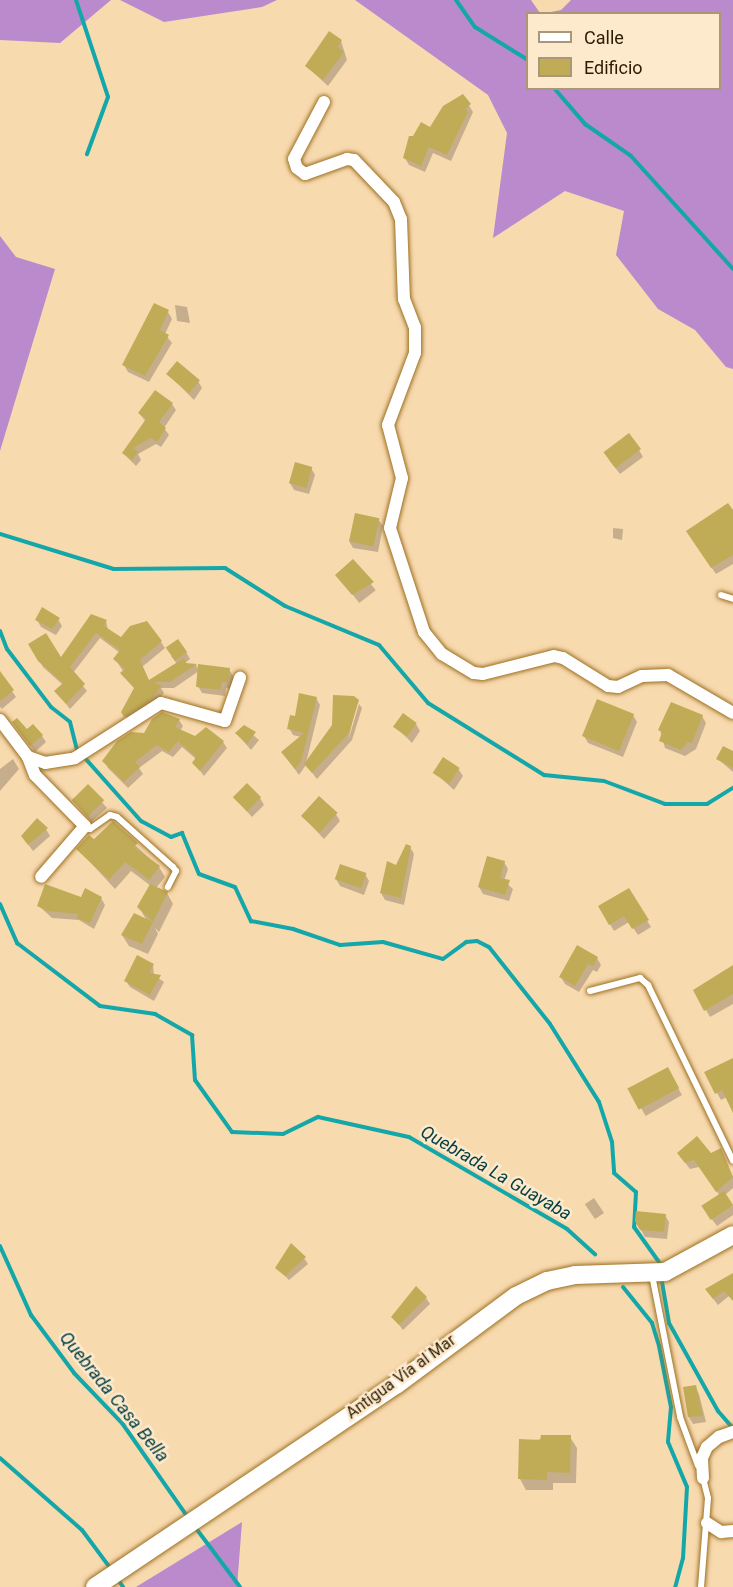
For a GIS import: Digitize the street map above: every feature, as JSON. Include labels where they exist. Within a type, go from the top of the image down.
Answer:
[{"type":"main road","name":"Antigua Vía al Mar","points":[[105,1581],[199,1515],[396,1385],[516,1296],[547,1281],[575,1275],[665,1272],[688,1263],[733,1235]]},
{"type":"street","points":[[324,102],[294,159],[297,168],[304,174],[347,159],[354,160],[394,202],[402,219],[404,299],[415,327],[416,353],[388,425],[402,478],[390,528],[424,632],[442,654],[474,673],[489,673],[554,656],[563,658],[608,686],[618,687],[642,676],[668,675],[733,713]]},
{"type":"street","points":[[28,757],[45,763],[75,758],[161,703],[225,721],[240,678]]},
{"type":"street","points":[[0,720],[28,757],[34,775],[82,820],[84,828],[41,877]]},
{"type":"street","points":[[703,1478],[702,1458],[707,1447],[719,1437],[733,1432]]},
{"type":"street","points":[[706,1524],[721,1532],[733,1531]]},
{"type":"lane","points":[[721,595],[733,599]]},
{"type":"lane","points":[[84,828],[90,829],[110,814],[117,817],[176,871],[168,887]]},
{"type":"lane","points":[[590,991],[640,978],[648,985],[732,1156]]},
{"type":"lane","points":[[652,1272],[680,1417],[703,1478],[708,1498],[701,1587]]},
{"type":"shaded area","points":[[0,0],[111,0],[60,43],[0,40]]},
{"type":"shaded area","points":[[120,0],[277,0],[262,7],[164,22]]},
{"type":"shaded area","points":[[355,0],[531,0],[539,12],[526,12],[526,90],[721,90],[721,12],[551,12],[561,10],[571,0],[733,0],[733,369],[726,367],[695,330],[658,309],[616,255],[624,211],[565,191],[493,238],[507,133],[488,95]]},
{"type":"shaded area","points":[[0,236],[16,257],[55,269],[0,451]]},
{"type":"shaded area","points":[[242,1522],[237,1587],[136,1587]]},
{"type":"building","points":[[329,31],[342,40],[338,47],[344,52],[323,80],[305,66]]},
{"type":"building","points":[[463,94],[471,104],[465,109],[468,112],[447,155],[429,147],[421,166],[403,158],[409,136],[413,136],[421,122],[430,127],[443,106]]},
{"type":"building","points":[[154,303],[169,310],[160,330],[169,335],[145,376],[122,365]]},
{"type":"building","points":[[177,361],[200,380],[189,393],[166,374]]},
{"type":"building","points":[[155,390],[173,403],[159,422],[166,428],[157,442],[151,438],[133,448],[138,452],[132,460],[122,453],[146,419],[138,413]]},
{"type":"building","points":[[629,433],[641,449],[615,468],[603,452]]},
{"type":"building","points":[[295,462],[312,467],[306,488],[289,483]]},
{"type":"building","points":[[728,503],[733,510],[733,555],[711,568],[686,531]]},
{"type":"building","points":[[355,513],[379,518],[373,547],[349,541]]},
{"type":"building","points":[[353,559],[374,582],[352,595],[335,575]]},
{"type":"building","points":[[42,607],[60,618],[52,629],[35,620]]},
{"type":"building","points":[[91,614],[107,620],[104,626],[121,637],[130,626],[147,621],[162,641],[140,660],[149,680],[184,658],[186,663],[197,664],[170,682],[154,682],[162,686],[148,702],[124,717],[121,712],[134,688],[120,673],[125,669],[113,659],[120,650],[96,633],[70,667],[85,684],[66,704],[54,691],[63,683],[38,661],[28,644],[46,633],[61,657]]},
{"type":"building","points":[[178,639],[187,652],[175,661],[166,648]]},
{"type":"building","points":[[198,664],[230,668],[228,682],[222,682],[221,690],[196,687]]},
{"type":"building","points":[[0,671],[14,690],[0,701]]},
{"type":"building","points":[[299,693],[317,697],[301,762],[295,769],[281,752],[304,733],[287,729],[290,715],[295,716]]},
{"type":"building","points":[[333,695],[354,696],[359,700],[349,733],[312,773],[304,764],[332,725]]},
{"type":"building","points":[[597,699],[634,714],[619,751],[582,736]]},
{"type":"building","points":[[671,702],[703,715],[692,743],[688,742],[681,750],[659,741],[662,732],[658,730]]},
{"type":"building","points":[[162,712],[180,719],[175,727],[195,736],[206,727],[224,741],[200,771],[192,763],[196,757],[178,741],[169,752],[157,745],[135,762],[140,767],[124,782],[102,761],[117,741],[131,732],[144,733],[152,719]]},
{"type":"building","points":[[403,713],[417,723],[407,737],[393,727]]},
{"type":"building","points":[[17,718],[27,729],[33,724],[43,735],[30,746],[12,722]]},
{"type":"building","points":[[244,725],[256,732],[247,744],[235,733]]},
{"type":"building","points":[[723,746],[733,751],[733,768],[716,759]]},
{"type":"building","points":[[443,757],[460,768],[449,784],[433,773]]},
{"type":"building","points":[[247,783],[261,797],[247,811],[233,797]]},
{"type":"building","points":[[88,784],[104,800],[88,817],[72,800]]},
{"type":"building","points":[[319,796],[338,813],[320,833],[301,816]]},
{"type":"building","points":[[37,818],[48,828],[28,845],[21,836]]},
{"type":"building","points":[[113,821],[138,843],[134,847],[160,866],[149,880],[125,862],[109,880],[76,849],[89,835],[94,839]]},
{"type":"building","points":[[406,844],[411,846],[401,898],[380,893],[387,861],[396,865]]},
{"type":"building","points":[[487,856],[505,861],[500,878],[510,880],[505,895],[478,887]]},
{"type":"building","points":[[340,864],[366,873],[361,888],[335,879]]},
{"type":"building","points":[[45,884],[81,897],[85,888],[102,897],[90,923],[76,918],[78,914],[47,911],[37,906]]},
{"type":"building","points":[[150,884],[168,892],[153,922],[137,907]]},
{"type":"building","points":[[629,888],[649,920],[632,929],[624,916],[609,925],[598,906]]},
{"type":"building","points":[[134,913],[153,922],[142,944],[121,935]]},
{"type":"building","points":[[577,945],[598,957],[593,966],[588,964],[575,986],[559,977]]},
{"type":"building","points":[[137,955],[154,964],[149,973],[161,975],[150,995],[124,981]]},
{"type":"building","points":[[733,965],[733,994],[704,1011],[693,990]]},
{"type":"building","points":[[733,1058],[733,1113],[722,1090],[715,1094],[704,1072]]},
{"type":"building","points":[[668,1067],[679,1088],[639,1110],[627,1089]]},
{"type":"building","points":[[697,1136],[711,1153],[721,1148],[733,1177],[716,1192],[694,1160],[685,1163],[677,1153]]},
{"type":"building","points":[[724,1191],[733,1205],[711,1220],[701,1206]]},
{"type":"building","points":[[636,1211],[666,1214],[664,1232],[640,1230],[635,1221]]},
{"type":"building","points":[[291,1243],[306,1257],[285,1276],[275,1268]]},
{"type":"building","points":[[733,1273],[733,1301],[724,1291],[713,1299],[705,1289]]},
{"type":"building","points":[[416,1286],[427,1297],[399,1325],[391,1317]]},
{"type":"building","points":[[696,1385],[703,1416],[688,1417],[683,1387]]},
{"type":"building","points":[[541,1435],[571,1435],[570,1473],[547,1472],[547,1480],[518,1479],[519,1439],[540,1440]]},
{"type":"waterway","points":[[76,0],[108,97],[87,154]]},
{"type":"waterway","points":[[456,0],[475,27],[526,59]]},
{"type":"waterway","points":[[556,90],[585,124],[631,156],[733,269]]},
{"type":"waterway","points":[[0,534],[114,569],[225,568],[285,606],[379,645],[428,703],[544,775],[604,781],[665,804],[707,804],[733,788]]},
{"type":"waterway","points":[[0,631],[7,649],[51,707],[70,722],[78,753]]},
{"type":"waterway","points":[[84,757],[141,821],[171,837],[182,833],[199,874],[235,887],[251,921],[293,929],[340,945],[383,942],[443,959],[466,942],[477,941],[489,947],[550,1024],[599,1102],[612,1142],[614,1173],[636,1192],[634,1227],[659,1262]]},
{"type":"waterway","name":"Quebrada La Guayaba","points":[[0,904],[17,943],[100,1006],[155,1014],[192,1035],[195,1080],[232,1132],[283,1134],[318,1117],[409,1137],[567,1229],[595,1254]]},
{"type":"waterway","name":"Quebrada Casa Bella","points":[[0,1246],[31,1315],[74,1373],[122,1423],[189,1519]]},
{"type":"waterway","points":[[662,1282],[669,1323],[718,1411],[733,1428]]},
{"type":"waterway","points":[[623,1287],[652,1323],[671,1407],[668,1442],[687,1487],[683,1558],[675,1587]]},
{"type":"waterway","points":[[0,1458],[82,1530],[111,1569]]},
{"type":"waterway","name":"Quebrada Casa Bella","points":[[195,1527],[240,1587]]},
{"type":"waterway","points":[[117,1578],[123,1587]]}]
